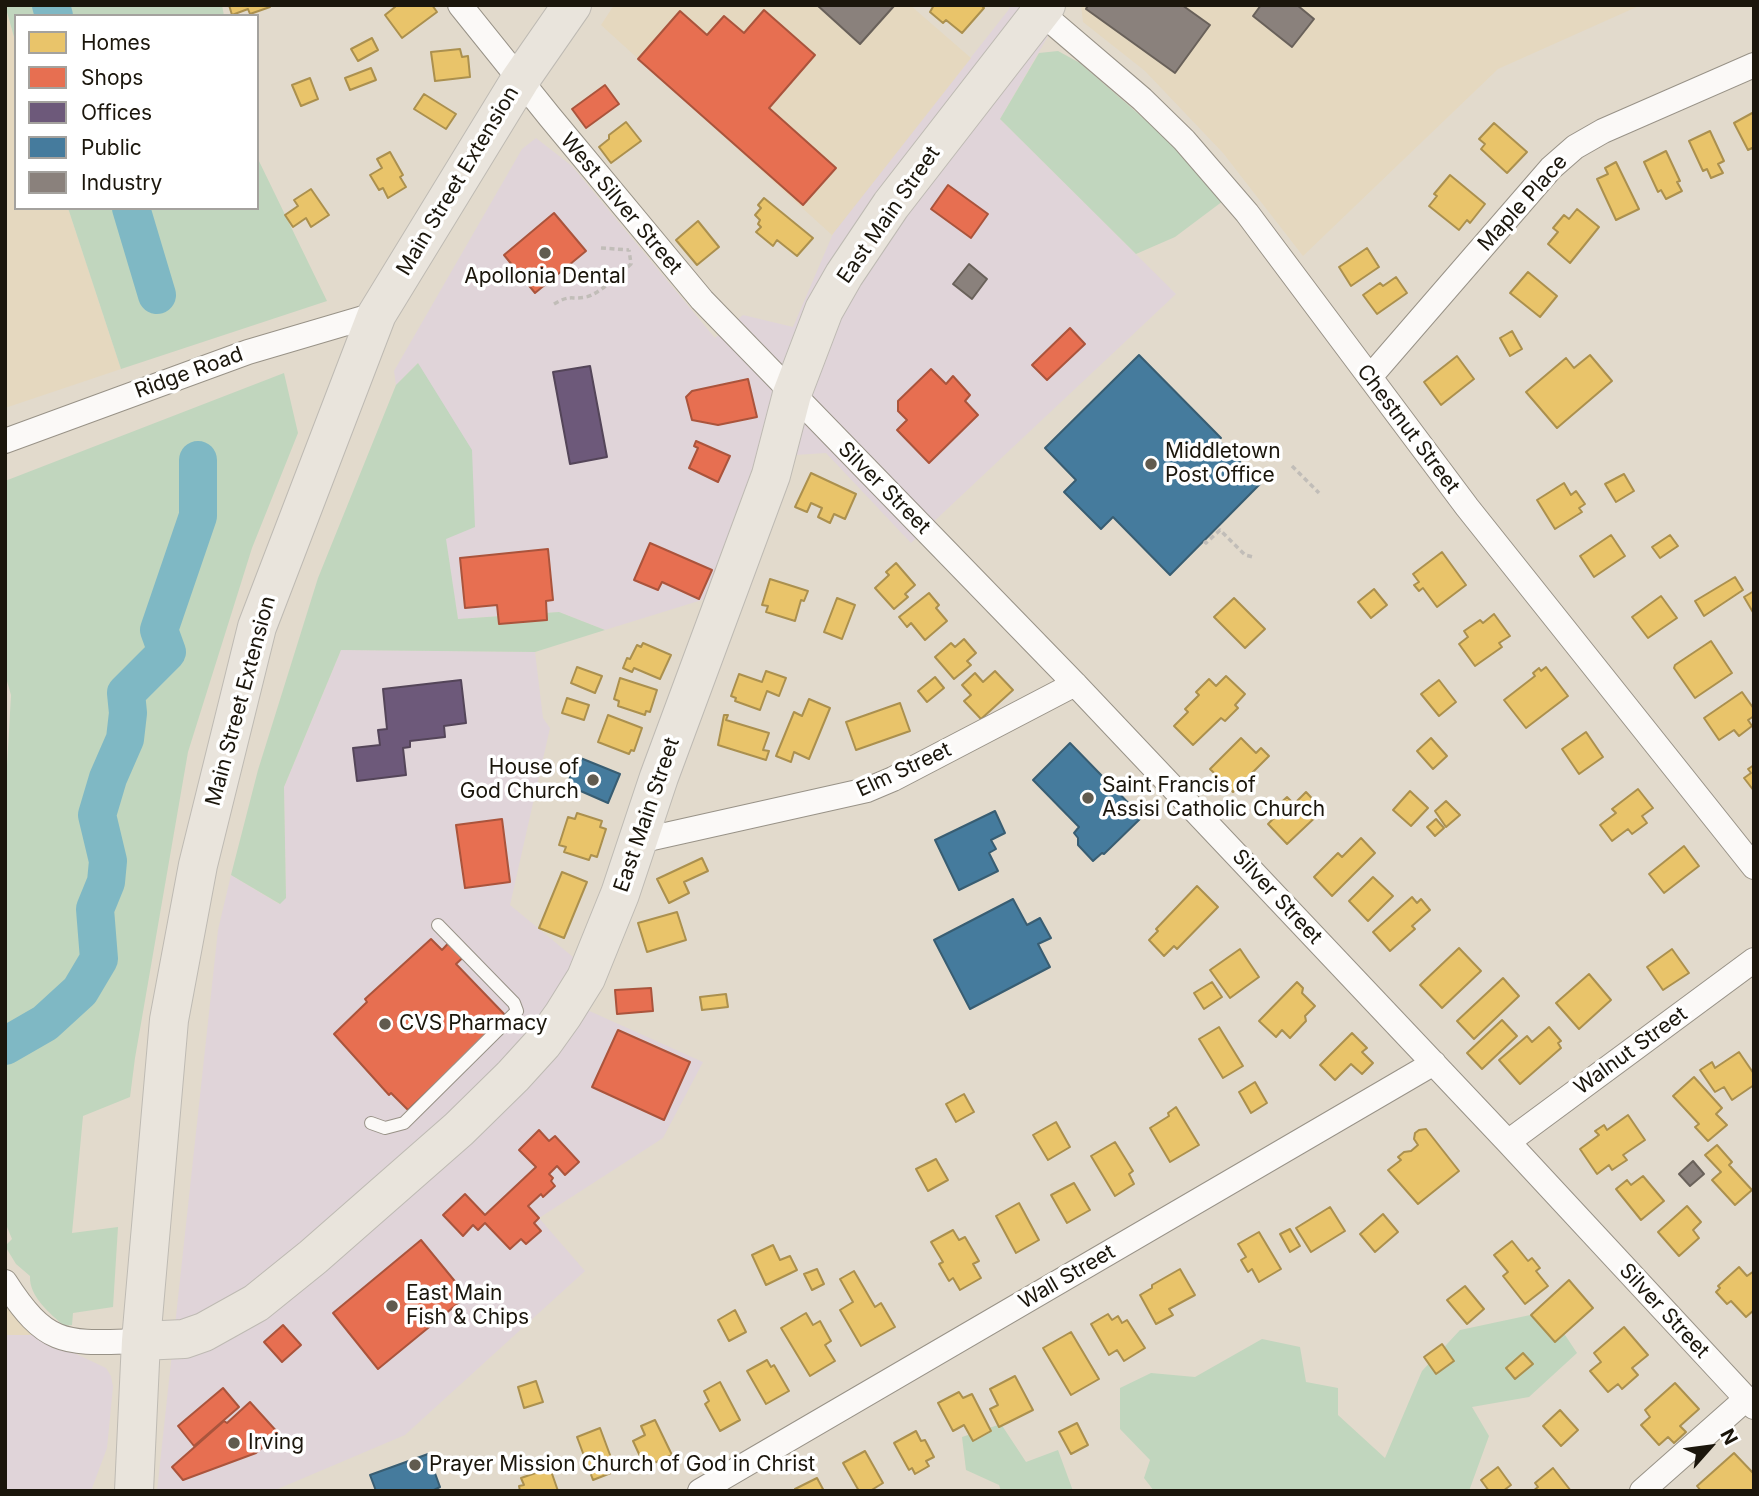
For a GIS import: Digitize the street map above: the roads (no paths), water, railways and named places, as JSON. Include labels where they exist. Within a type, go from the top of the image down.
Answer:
[{"type":"main road","name":"Main Street Extension","points":[[141,1341],[169,1020],[198,865],[257,627],[377,314],[520,80],[572,5]]},
{"type":"main road","name":"East Main Street","points":[[141,1341],[184,1339],[221,1323],[256,1303],[388,1193],[513,1076],[542,1043],[586,978],[639,841],[659,777],[771,475],[792,394],[824,310],[866,239],[1039,8]]},
{"type":"main road","points":[[134,1491],[141,1341]]},
{"type":"street","name":"West Silver Street","points":[[460,5],[695,292],[792,394]]},
{"type":"street","name":"Chestnut Street","points":[[1039,8],[1184,140],[1247,213],[1483,528],[1754,867]]},
{"type":"street","name":"Maple Place","points":[[1370,376],[1551,168],[1575,147],[1603,131],[1754,65]]},
{"type":"street","name":"Ridge Road","points":[[5,441],[248,352],[377,314]]},
{"type":"street","name":"Silver Street","points":[[792,394],[1075,684],[1434,1063],[1750,1403]]},
{"type":"street","name":"Elm Street","points":[[639,841],[867,790],[1075,684]]},
{"type":"street","name":"Walnut Street","points":[[1508,1142],[1754,960]]},
{"type":"street","name":"Wall Street","points":[[701,1491],[1434,1063]]},
{"type":"street","points":[[5,1282],[34,1322],[55,1336],[88,1343],[141,1341]]},
{"type":"street","points":[[1642,1491],[1750,1403]]},
{"type":"lane","points":[[371,1123],[385,1128],[404,1123],[517,1011],[514,1003],[438,925]]},
{"type":"waterway","points":[[51,5],[53,14]]},
{"type":"waterway","points":[[132,210],[157,295]]},
{"type":"waterway","points":[[5,1046],[45,1023],[80,991],[99,959],[95,909],[106,882],[108,861],[97,815],[108,778],[125,739],[128,713],[126,693],[167,652],[159,630],[198,516],[198,460]]},
{"type":"place","name":"Apollonia Dental","points":[[545,253]]},
{"type":"place","name":"Middletown Post Office","points":[[1151,464]]},
{"type":"place","name":"House of God Church","points":[[593,780]]},
{"type":"place","name":"Saint Francis of Assisi Catholic Church","points":[[1088,798]]},
{"type":"place","name":"CVS Pharmacy","points":[[385,1024]]},
{"type":"place","name":"East Main Fish & Chips","points":[[392,1306]]},
{"type":"place","name":"Irving","points":[[234,1443]]},
{"type":"place","name":"Prayer Mission Church of God in Christ","points":[[415,1465]]}]
